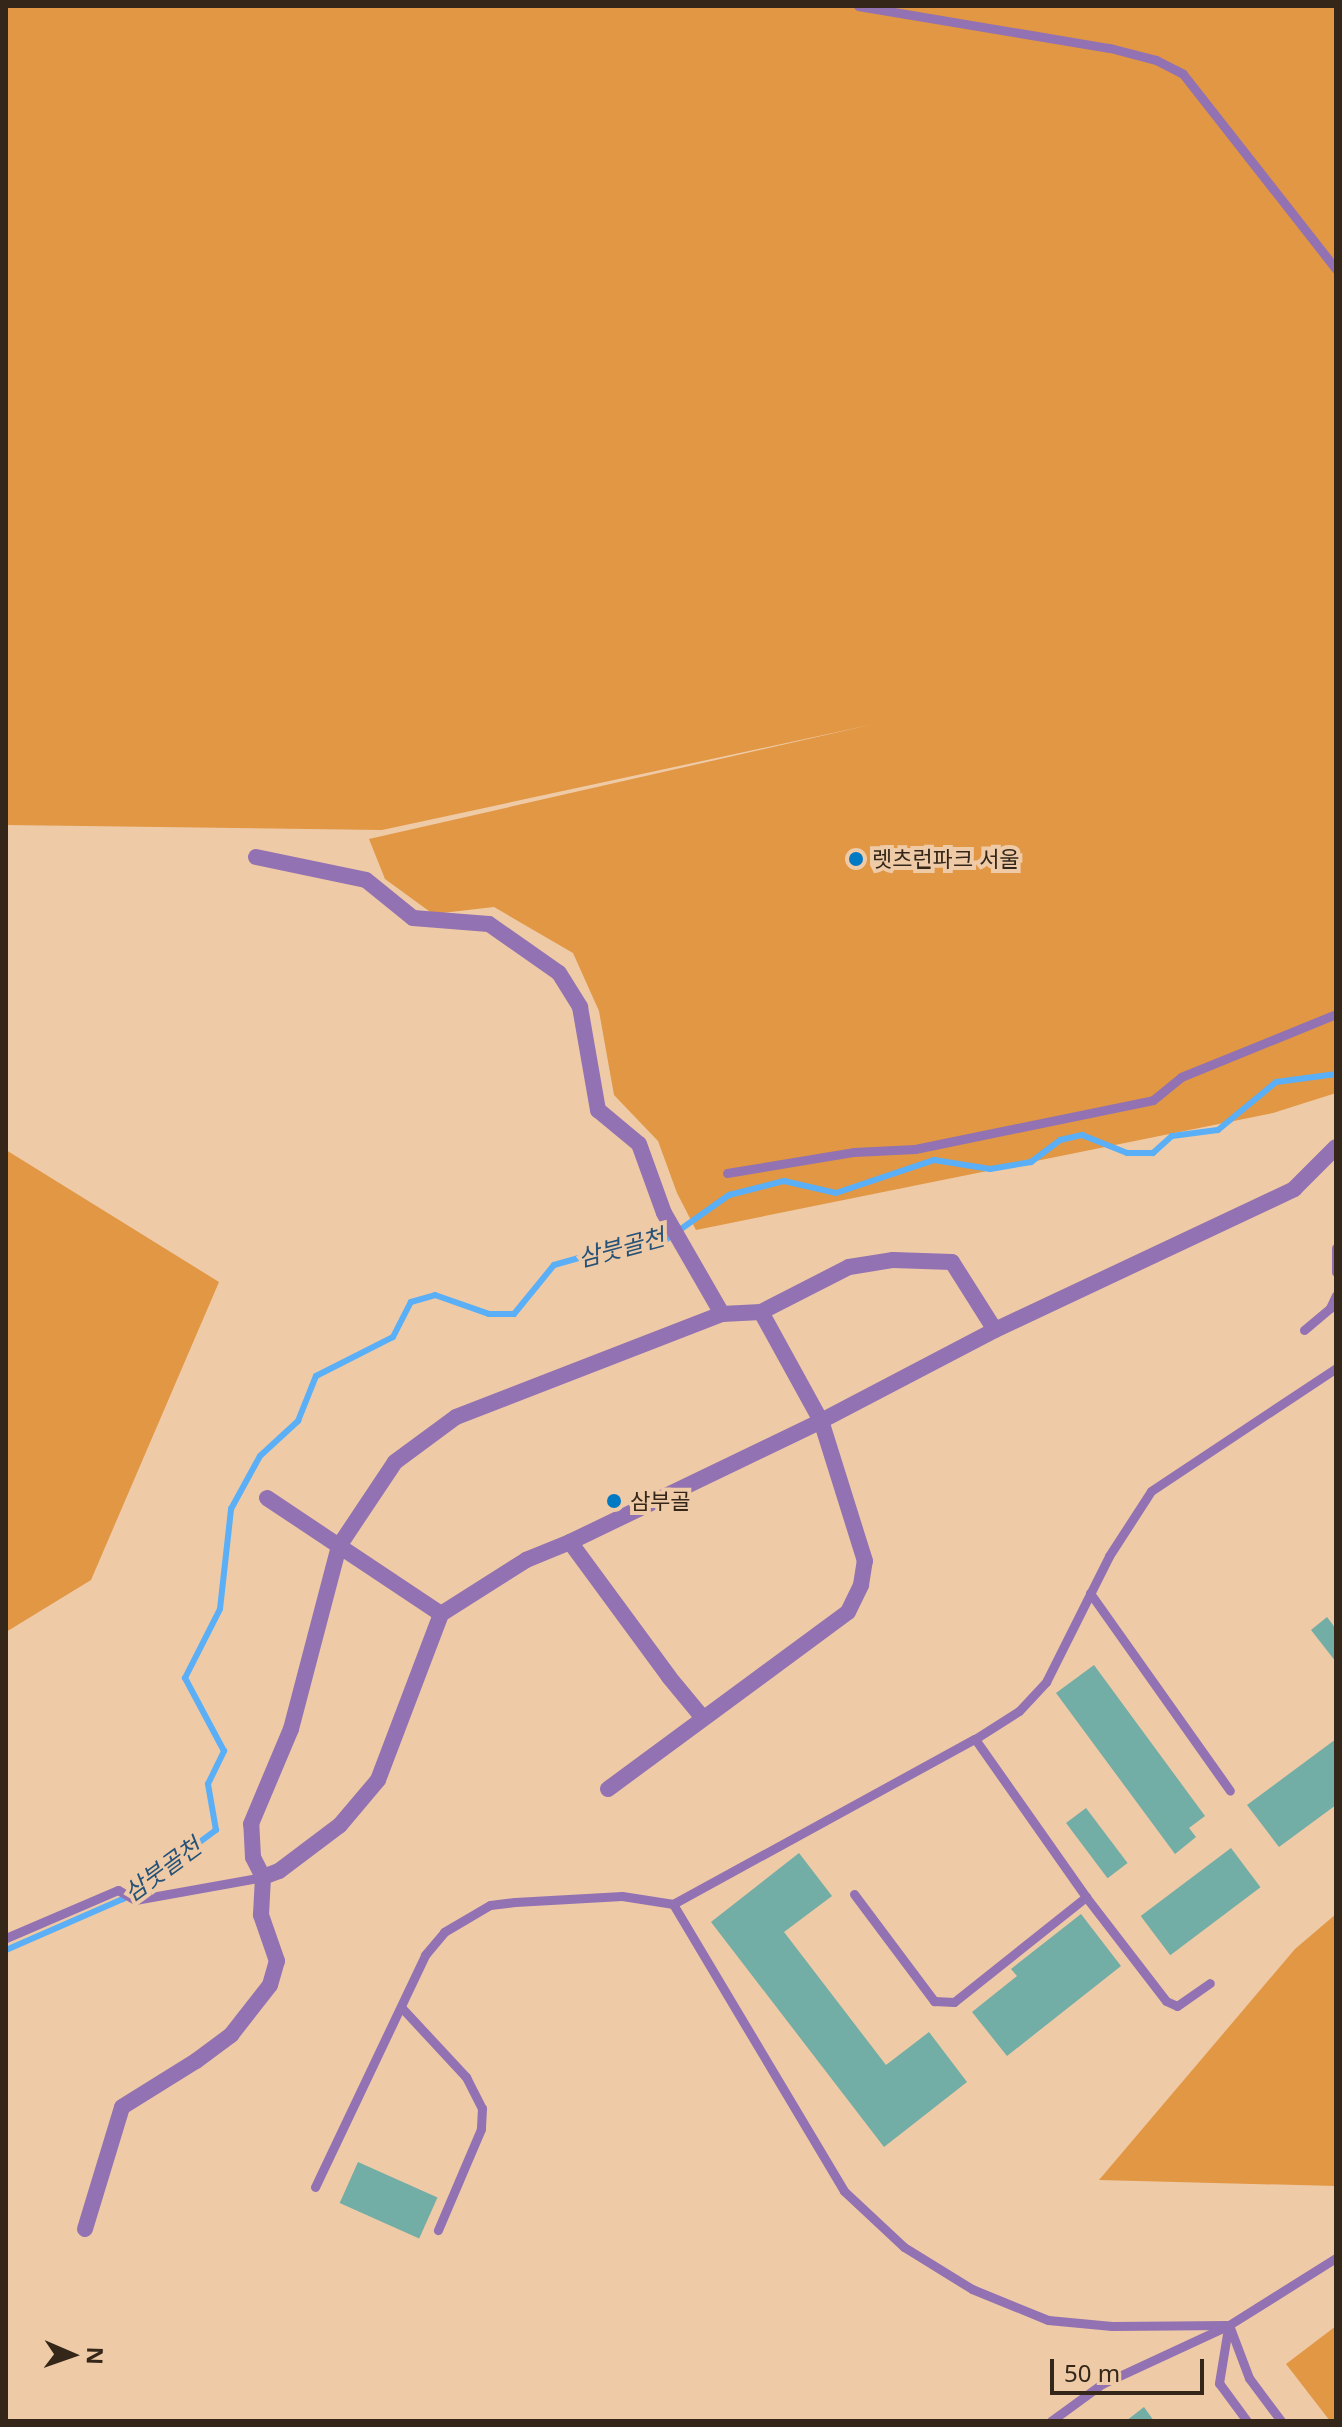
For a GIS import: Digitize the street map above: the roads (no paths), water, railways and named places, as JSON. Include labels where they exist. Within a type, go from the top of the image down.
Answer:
[{"type":"street","points":[[256,857],[366,880],[413,918],[489,924],[559,973],[580,1007],[598,1110],[639,1144],[664,1213],[722,1314]]},
{"type":"street","points":[[263,1877],[279,1871],[340,1825],[378,1780],[441,1614],[526,1560],[570,1542],[821,1421],[995,1330],[1294,1189],[1336,1147]]},
{"type":"street","points":[[85,2229],[122,2107],[196,2061],[231,2035],[270,1985],[277,1961],[261,1915],[263,1877],[253,1857],[251,1824],[291,1729],[339,1546],[395,1462],[456,1417],[722,1314],[761,1312],[849,1267],[893,1260],[952,1262],[995,1330]]},
{"type":"street","points":[[608,1789],[848,1612],[861,1585],[865,1561],[821,1421],[761,1312]]},
{"type":"street","points":[[267,1498],[441,1614]]},
{"type":"street","points":[[570,1542],[669,1677],[703,1718]]},
{"type":"lane","points":[[858,6],[1110,48],[1156,60],[1183,74],[1336,269]]},
{"type":"lane","points":[[727,1173],[854,1152],[915,1149],[1153,1100],[1181,1077],[1336,1014]]},
{"type":"lane","points":[[1336,1248],[1336,1272]]},
{"type":"lane","points":[[1304,1330],[1330,1308],[1336,1295]]},
{"type":"lane","points":[[315,2187],[425,1955],[444,1932],[490,1905],[622,1896],[673,1904],[975,1739],[1019,1711],[1046,1682],[1090,1593],[1151,1491],[1336,1368]]},
{"type":"lane","points":[[1090,1593],[1230,1791]]},
{"type":"lane","points":[[975,1739],[1086,1897],[1166,2001],[1177,2006],[1210,1983]]},
{"type":"lane","points":[[6,1938],[118,1890],[135,1900],[263,1877]]},
{"type":"lane","points":[[854,1894],[934,2001],[954,2002],[1086,1897]]},
{"type":"lane","points":[[673,1904],[844,2191],[904,2247],[972,2289],[1048,2320],[1112,2326],[1229,2325]]},
{"type":"lane","points":[[401,2007],[466,2077],[482,2108],[481,2129],[438,2230]]},
{"type":"lane","points":[[1051,2421],[1102,2384],[1229,2325],[1336,2258]]},
{"type":"lane","points":[[1229,2325],[1219,2383],[1247,2421]]},
{"type":"lane","points":[[1229,2325],[1249,2378],[1281,2421]]},
{"type":"waterway","name":"삼붓골천","points":[[6,1950],[123,1899],[216,1830],[208,1784],[224,1751],[185,1678],[220,1609],[231,1509],[260,1456],[298,1421],[316,1376],[393,1337],[411,1302],[435,1295],[489,1314],[514,1314],[554,1265],[621,1246],[664,1241],[729,1195],[784,1181],[836,1193],[934,1160],[990,1169],[1031,1162],[1060,1140],[1082,1135],[1127,1153],[1153,1153],[1172,1136],[1218,1130],[1276,1082],[1336,1074]]},
{"type":"place","name":"렛츠런파크 서울","points":[[856,859]]},
{"type":"place","name":"삼부골","points":[[614,1501]]}]
